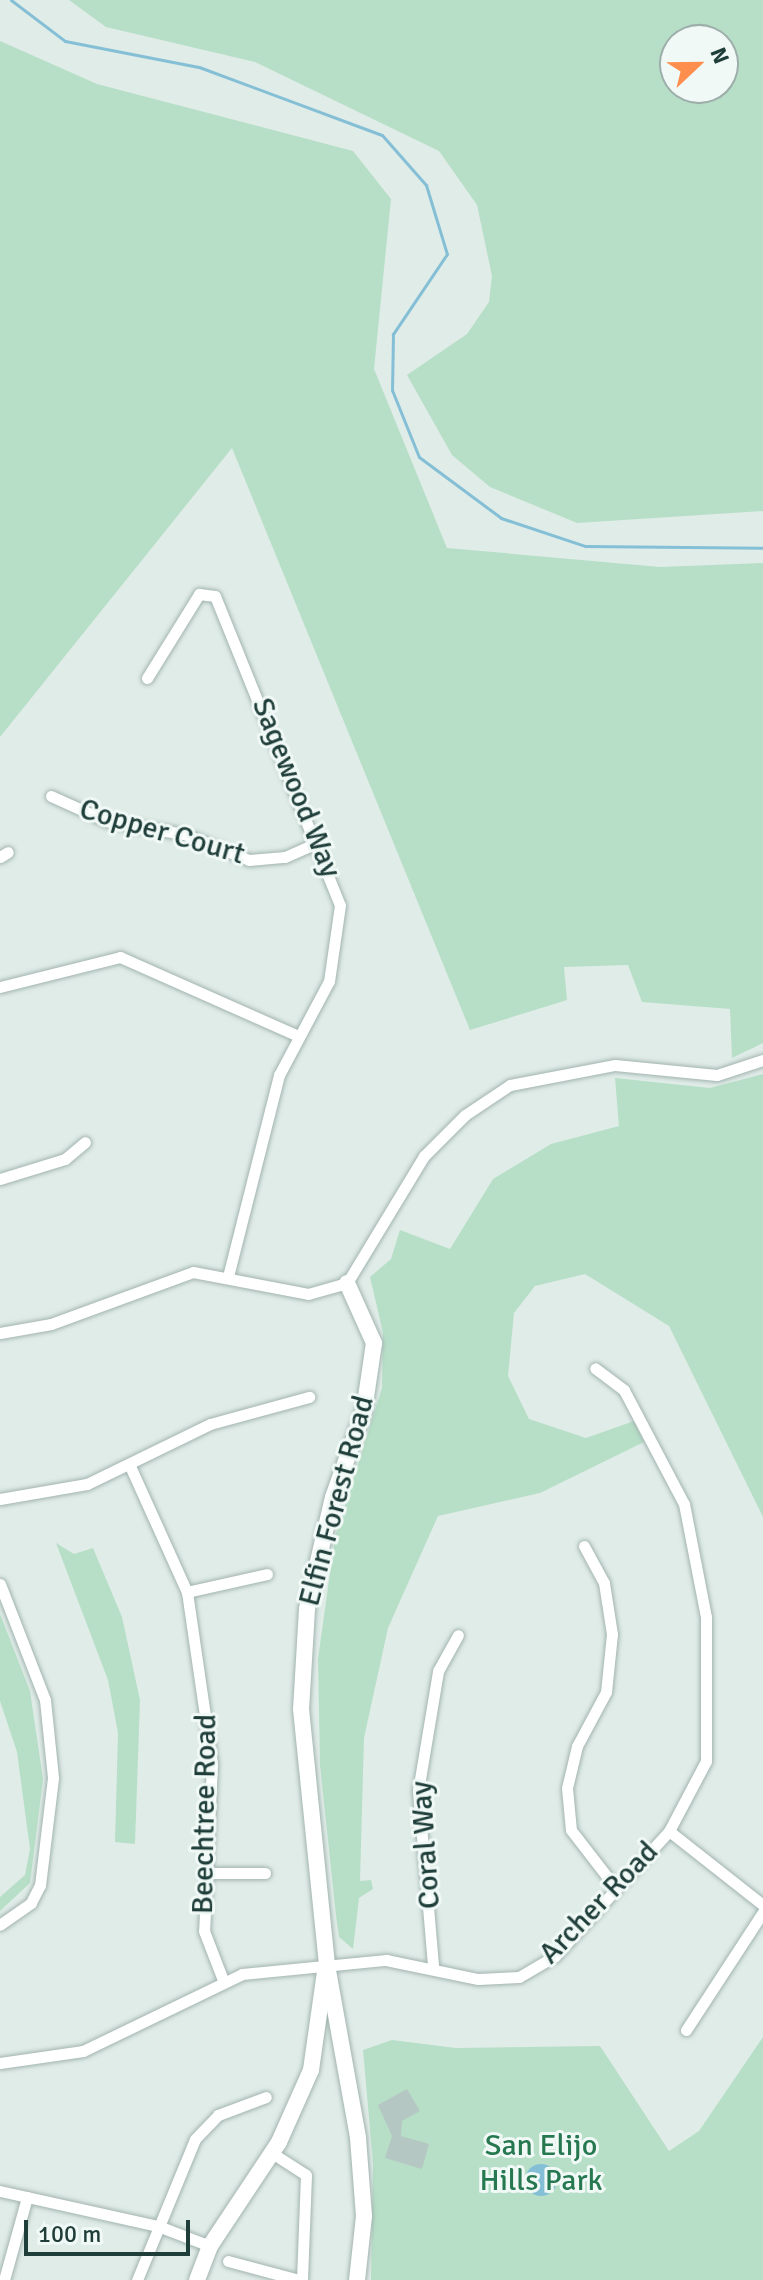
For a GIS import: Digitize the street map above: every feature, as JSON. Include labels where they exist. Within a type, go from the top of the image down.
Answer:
[{"type":"street","name":"Sagewood Way","points":[[147,678],[199,594],[215,596],[319,842],[340,905],[340,943],[329,981],[279,1075],[228,1276]]},
{"type":"street","name":"Copper Court","points":[[51,796],[106,821],[184,834],[249,860],[285,857],[319,842]]},
{"type":"street","points":[[0,987],[120,957],[298,1036]]},
{"type":"street","points":[[0,1333],[51,1324],[168,1279],[228,1276],[264,1290],[308,1294],[347,1283],[424,1156],[510,1085],[615,1065],[717,1075],[763,1060]]},
{"type":"street","points":[[0,1179],[65,1159],[85,1142]]},
{"type":"street","name":"Elfin Forest Road","points":[[327,1965],[301,1709],[307,1609],[333,1497],[364,1411],[374,1343],[347,1283]]},
{"type":"street","name":"Archer Road","points":[[0,2063],[83,2051],[223,1980],[327,1965],[433,1965],[487,1980],[528,1973],[555,1956],[669,1831],[706,1761],[706,1617],[684,1504],[624,1390],[595,1368]]},
{"type":"street","points":[[0,1499],[53,1494],[130,1466],[210,1424],[309,1397]]},
{"type":"street","name":"Beechtree Road","points":[[130,1466],[187,1592],[212,1764],[204,1873],[204,1931],[223,1980]]},
{"type":"street","points":[[584,1546],[604,1583],[612,1634],[606,1692],[577,1746],[567,1788],[571,1830],[615,1887]]},
{"type":"street","points":[[187,1592],[267,1574]]},
{"type":"street","points":[[0,1584],[45,1700],[53,1778],[40,1885],[31,1903],[0,1925]]},
{"type":"street","name":"Coral Way","points":[[433,1965],[418,1791],[438,1671],[458,1635]]},
{"type":"street","points":[[669,1831],[763,1905]]},
{"type":"street","points":[[204,1873],[265,1873]]},
{"type":"street","points":[[686,2030],[763,1912]]},
{"type":"street","points":[[197,2280],[210,2246],[272,2153],[311,2070],[327,1965]]},
{"type":"street","points":[[327,1965],[358,2138],[364,2216],[357,2280]]},
{"type":"street","points":[[137,2280],[195,2139],[218,2115],[266,2097]]},
{"type":"street","points":[[228,2261],[301,2280],[306,2175],[272,2153]]},
{"type":"street","points":[[0,2191],[158,2226],[210,2246]]},
{"type":"street","points":[[3,2277],[27,2197]]},
{"type":"green space","points":[[69,0],[763,0],[763,511],[577,523],[490,487],[452,455],[407,375],[467,334],[489,302],[492,276],[477,205],[439,151],[255,62],[106,27]]},
{"type":"green space","points":[[0,41],[97,84],[353,151],[391,199],[374,369],[447,548],[660,567],[763,563],[763,1043],[732,1058],[730,1009],[642,1002],[628,965],[564,967],[567,1000],[470,1030],[232,448],[0,737]]},
{"type":"green space","points":[[763,1074],[763,1517],[669,1326],[585,1274],[535,1286],[514,1313],[508,1376],[529,1419],[586,1438],[634,1421],[644,1442],[540,1493],[438,1516],[388,1628],[364,1738],[360,1881],[371,1880],[373,1889],[359,1898],[353,1949],[339,1937],[336,1915],[320,1765],[318,1659],[335,1537],[382,1388],[383,1333],[370,1277],[391,1259],[400,1230],[450,1249],[493,1179],[551,1144],[619,1126],[615,1078],[710,1088]]},
{"type":"green space","points":[[56,1543],[74,1554],[93,1548],[122,1617],[140,1700],[135,1844],[115,1842],[118,1733],[108,1680]]},
{"type":"green space","points":[[0,1614],[30,1691],[43,1779],[30,1883],[0,1911],[0,1897],[25,1875],[30,1849],[17,1752],[0,1701]]},
{"type":"green space","name":"San Elijo Hills Park","points":[[763,2037],[763,2280],[371,2280],[373,2163],[363,2050],[392,2040],[456,2048],[600,2046],[669,2151],[699,2131]]},
{"type":"water","points":[[541,2164],[553,2168],[557,2180],[553,2192],[541,2196],[529,2192],[525,2180],[529,2168]]},
{"type":"building","points":[[407,2089],[420,2111],[402,2121],[401,2136],[429,2144],[422,2169],[385,2158],[392,2136],[378,2105]]},
{"type":"waterway","points":[[11,0],[65,41],[199,67],[382,135],[426,185],[447,254],[393,334],[392,390],[419,457],[501,518],[585,546],[763,548]]}]
